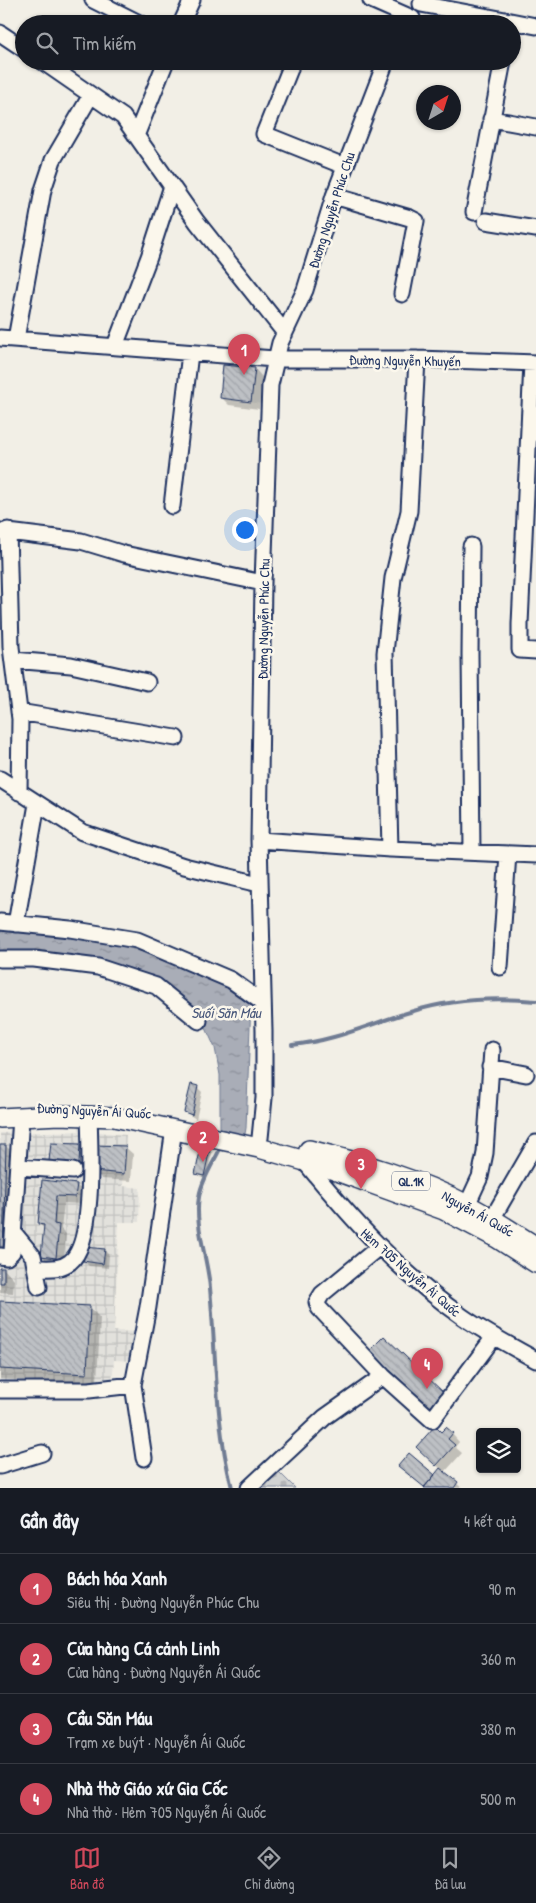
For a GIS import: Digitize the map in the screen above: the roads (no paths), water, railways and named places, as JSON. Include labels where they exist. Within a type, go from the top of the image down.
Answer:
[{"type":"main road","name":"Đường Nguyễn Ái Quốc","points":[[0,1107],[132,1109],[166,1114],[204,1132]]},
{"type":"main road","name":"Đường Nguyễn Ái Quốc","points":[[0,1118],[89,1116],[138,1121],[174,1129],[204,1132],[259,1142],[305,1162]]},
{"type":"main road","name":"Nguyễn Ái Quốc","points":[[259,1142],[344,1159],[388,1173],[467,1205],[536,1247]]},
{"type":"main road","name":"Nguyễn Ái Quốc","points":[[305,1162],[398,1191],[444,1210],[497,1238],[536,1263]]},
{"type":"street","points":[[93,0],[123,15]]},
{"type":"street","points":[[185,15],[192,0]]},
{"type":"street","points":[[371,0],[399,15]]},
{"type":"street","points":[[414,15],[423,2],[480,15]]},
{"type":"street","points":[[521,24],[536,26]]},
{"type":"street","points":[[0,33],[15,43]]},
{"type":"street","points":[[55,70],[123,117],[172,186],[285,333]]},
{"type":"street","points":[[136,136],[162,70]]},
{"type":"street","points":[[290,70],[264,134],[344,166]]},
{"type":"street","name":"Đường Nguyễn Phúc Chu","points":[[259,1142],[264,1077],[259,884],[263,583],[270,385],[275,359],[305,290],[344,166],[382,70]]},
{"type":"street","points":[[474,212],[501,70]]},
{"type":"street","points":[[16,339],[43,190],[53,160],[91,95]]},
{"type":"street","points":[[491,119],[536,127]]},
{"type":"street","points":[[114,346],[149,256],[172,186]]},
{"type":"street","points":[[334,196],[410,218],[416,222],[402,294]]},
{"type":"street","points":[[486,221],[536,229]]},
{"type":"street","name":"Đường Nguyễn Khuyến","points":[[0,338],[275,359],[417,359],[534,363]]},
{"type":"street","points":[[172,506],[190,353]]},
{"type":"street","points":[[390,849],[385,653],[393,578],[409,511],[417,359]]},
{"type":"street","points":[[534,363],[520,650],[536,651]]},
{"type":"street","points":[[19,792],[19,712],[5,592],[4,531],[81,541],[124,554],[263,583]]},
{"type":"street","points":[[471,546],[472,852]]},
{"type":"street","points":[[13,660],[71,665],[147,682]]},
{"type":"street","points":[[19,712],[176,738]]},
{"type":"street","points":[[0,779],[69,825],[105,841],[190,868],[259,884]]},
{"type":"street","points":[[16,924],[36,804]]},
{"type":"street","points":[[260,840],[390,849],[536,855]]},
{"type":"street","points":[[500,967],[508,854]]},
{"type":"street","points":[[0,922],[70,929],[137,940],[231,980],[263,1004]]},
{"type":"street","points":[[0,959],[34,959],[98,967],[156,986],[199,1021]]},
{"type":"street","points":[[467,1205],[480,1177],[484,1160],[492,1050]]},
{"type":"street","points":[[490,1067],[526,1074]]},
{"type":"street","points":[[36,1268],[54,1268],[72,1261],[82,1240],[88,1206],[89,1116]]},
{"type":"street","points":[[0,1256],[7,1257],[12,1252],[21,1117]]},
{"type":"street","points":[[144,1458],[133,1386],[148,1307],[174,1129]]},
{"type":"street","points":[[492,1219],[536,1143]]},
{"type":"street","name":"Hẻm 705 Nguyễn Ái Quốc","points":[[305,1162],[350,1216],[379,1247],[446,1305],[494,1337],[536,1360]]},
{"type":"street","points":[[19,1167],[73,1171]]},
{"type":"street","points":[[14,1234],[33,1256],[39,1287]]},
{"type":"street","points":[[379,1247],[322,1294],[318,1302],[319,1308],[383,1376],[432,1420],[494,1337]]},
{"type":"street","points":[[249,1488],[325,1417],[383,1376]]},
{"type":"street","points":[[0,1390],[89,1390],[133,1386]]},
{"type":"street","points":[[0,1466],[42,1453]]},
{"type":"water","name":"Suối Săn Máu","points":[[0,926],[135,945],[228,983],[251,1001],[246,1128],[242,1151],[220,1149],[220,1075],[215,1048],[202,1019],[158,983],[0,954]]},
{"type":"waterway","name":"Suối Săn Máu","points":[[292,1045],[323,1040],[441,1004],[488,999],[536,1001]]},
{"type":"waterway","points":[[222,1145],[203,1184],[199,1197],[198,1219],[210,1288],[222,1439],[232,1488]]},
{"type":"place","name":"Bách hóa Xanh","points":[[244,375]]},
{"type":"place","name":"Cửa hàng Cá cảnh Linh","points":[[203,1162]]},
{"type":"place","name":"Cầu Săn Máu","points":[[361,1189]]},
{"type":"place","name":"Nhà thờ Giáo xứ Gia Cốc","points":[[427,1389]]}]
